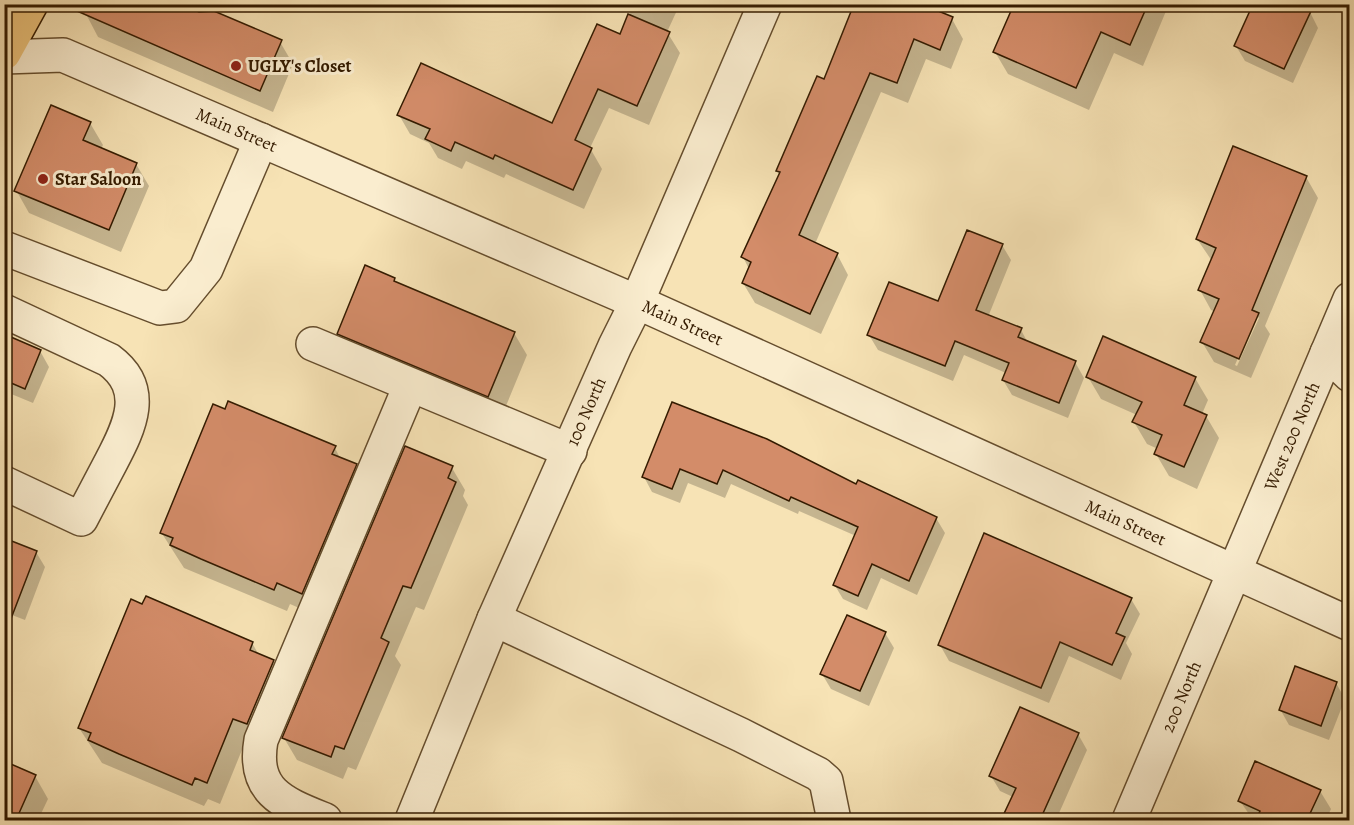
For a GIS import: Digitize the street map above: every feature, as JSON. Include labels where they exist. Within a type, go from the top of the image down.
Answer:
[{"type":"main road","points":[[4,55],[31,4]]},
{"type":"street","name":"100 North","points":[[412,820],[494,620],[615,346],[637,302],[765,4]]},
{"type":"street","name":"Main Street","points":[[4,55],[63,55],[637,302],[1234,574],[1350,624]]},
{"type":"street","points":[[4,248],[160,308],[176,306],[206,269],[261,140]]},
{"type":"street","name":"West 200 North","points":[[1234,574],[1350,299]]},
{"type":"street","points":[[4,311],[109,360],[123,370],[131,388],[132,405],[122,442],[81,519],[4,483]]},
{"type":"street","points":[[313,344],[570,451]]},
{"type":"street","points":[[1327,353],[1350,375]]},
{"type":"street","points":[[325,820],[291,807],[265,785],[260,772],[261,740],[410,386]]},
{"type":"street","name":"200 North","points":[[1129,820],[1234,574]]},
{"type":"street","points":[[494,620],[741,735],[818,774],[826,782],[834,820]]},
{"type":"building","name":"UGLY's Closet","points":[[61,4],[182,4],[199,12],[214,11],[282,40],[260,91]]},
{"type":"building","points":[[854,4],[921,4],[953,17],[940,50],[914,39],[897,83],[870,73],[799,235],[838,253],[810,314],[742,283],[751,262],[741,257],[780,172],[776,171],[817,76],[824,79]]},
{"type":"building","points":[[1014,4],[1148,4],[1130,45],[1101,32],[1076,88],[993,52]]},
{"type":"building","points":[[1253,4],[1296,4],[1311,11],[1284,69],[1234,46]]},
{"type":"building","points":[[628,14],[670,32],[637,106],[598,89],[575,140],[592,148],[573,190],[495,155],[493,159],[455,142],[451,151],[425,139],[430,129],[397,115],[421,63],[552,123],[597,24],[620,34]]},
{"type":"building","points":[[51,105],[91,122],[83,140],[137,163],[109,230],[14,191]]},
{"type":"building","points":[[1233,146],[1307,176],[1252,310],[1259,313],[1239,359],[1200,342],[1219,299],[1198,290],[1216,248],[1196,239]]},
{"type":"building","points":[[967,230],[1003,244],[976,310],[1022,328],[1018,337],[1076,361],[1059,403],[1002,380],[1009,363],[955,341],[945,366],[867,335],[889,282],[938,301]]},
{"type":"building","points":[[365,265],[395,278],[394,281],[515,332],[488,397],[337,334]]},
{"type":"building","points":[[4,334],[41,350],[25,389],[4,380]]},
{"type":"building","points":[[1103,336],[1196,377],[1184,405],[1207,415],[1184,467],[1154,454],[1162,435],[1132,422],[1142,402],[1086,377]]},
{"type":"building","points":[[228,401],[336,446],[332,454],[357,464],[302,594],[277,583],[274,590],[201,559],[170,545],[173,538],[160,533],[213,404],[225,409]]},
{"type":"building","points":[[672,402],[767,439],[856,484],[858,480],[937,517],[909,581],[872,564],[858,596],[833,585],[858,527],[791,497],[789,501],[723,470],[717,484],[680,469],[672,489],[642,477]]},
{"type":"building","points":[[405,446],[453,466],[448,478],[456,482],[411,588],[403,586],[381,638],[389,642],[344,749],[335,746],[331,757],[282,738]]},
{"type":"building","points":[[984,533],[1132,598],[1116,633],[1125,637],[1112,665],[1060,642],[1041,688],[938,645]]},
{"type":"building","points":[[4,538],[37,551],[7,629],[4,629]]},
{"type":"building","points":[[146,596],[253,642],[250,650],[274,660],[247,724],[233,719],[207,783],[195,778],[192,785],[119,754],[88,740],[91,733],[78,728],[131,599],[142,604]]},
{"type":"building","points":[[847,615],[886,632],[860,691],[820,674]]},
{"type":"building","points":[[1295,666],[1337,682],[1321,726],[1279,710]]},
{"type":"building","points":[[1020,707],[1079,733],[1040,820],[1001,820],[1016,788],[989,776]]},
{"type":"building","points":[[4,761],[36,775],[16,820],[4,820]]},
{"type":"building","points":[[1255,761],[1321,790],[1307,820],[1256,820],[1260,811],[1238,801]]},
{"type":"place","name":"UGLY's Closet","points":[[236,66]]},
{"type":"place","name":"Star Saloon","points":[[43,179]]}]
